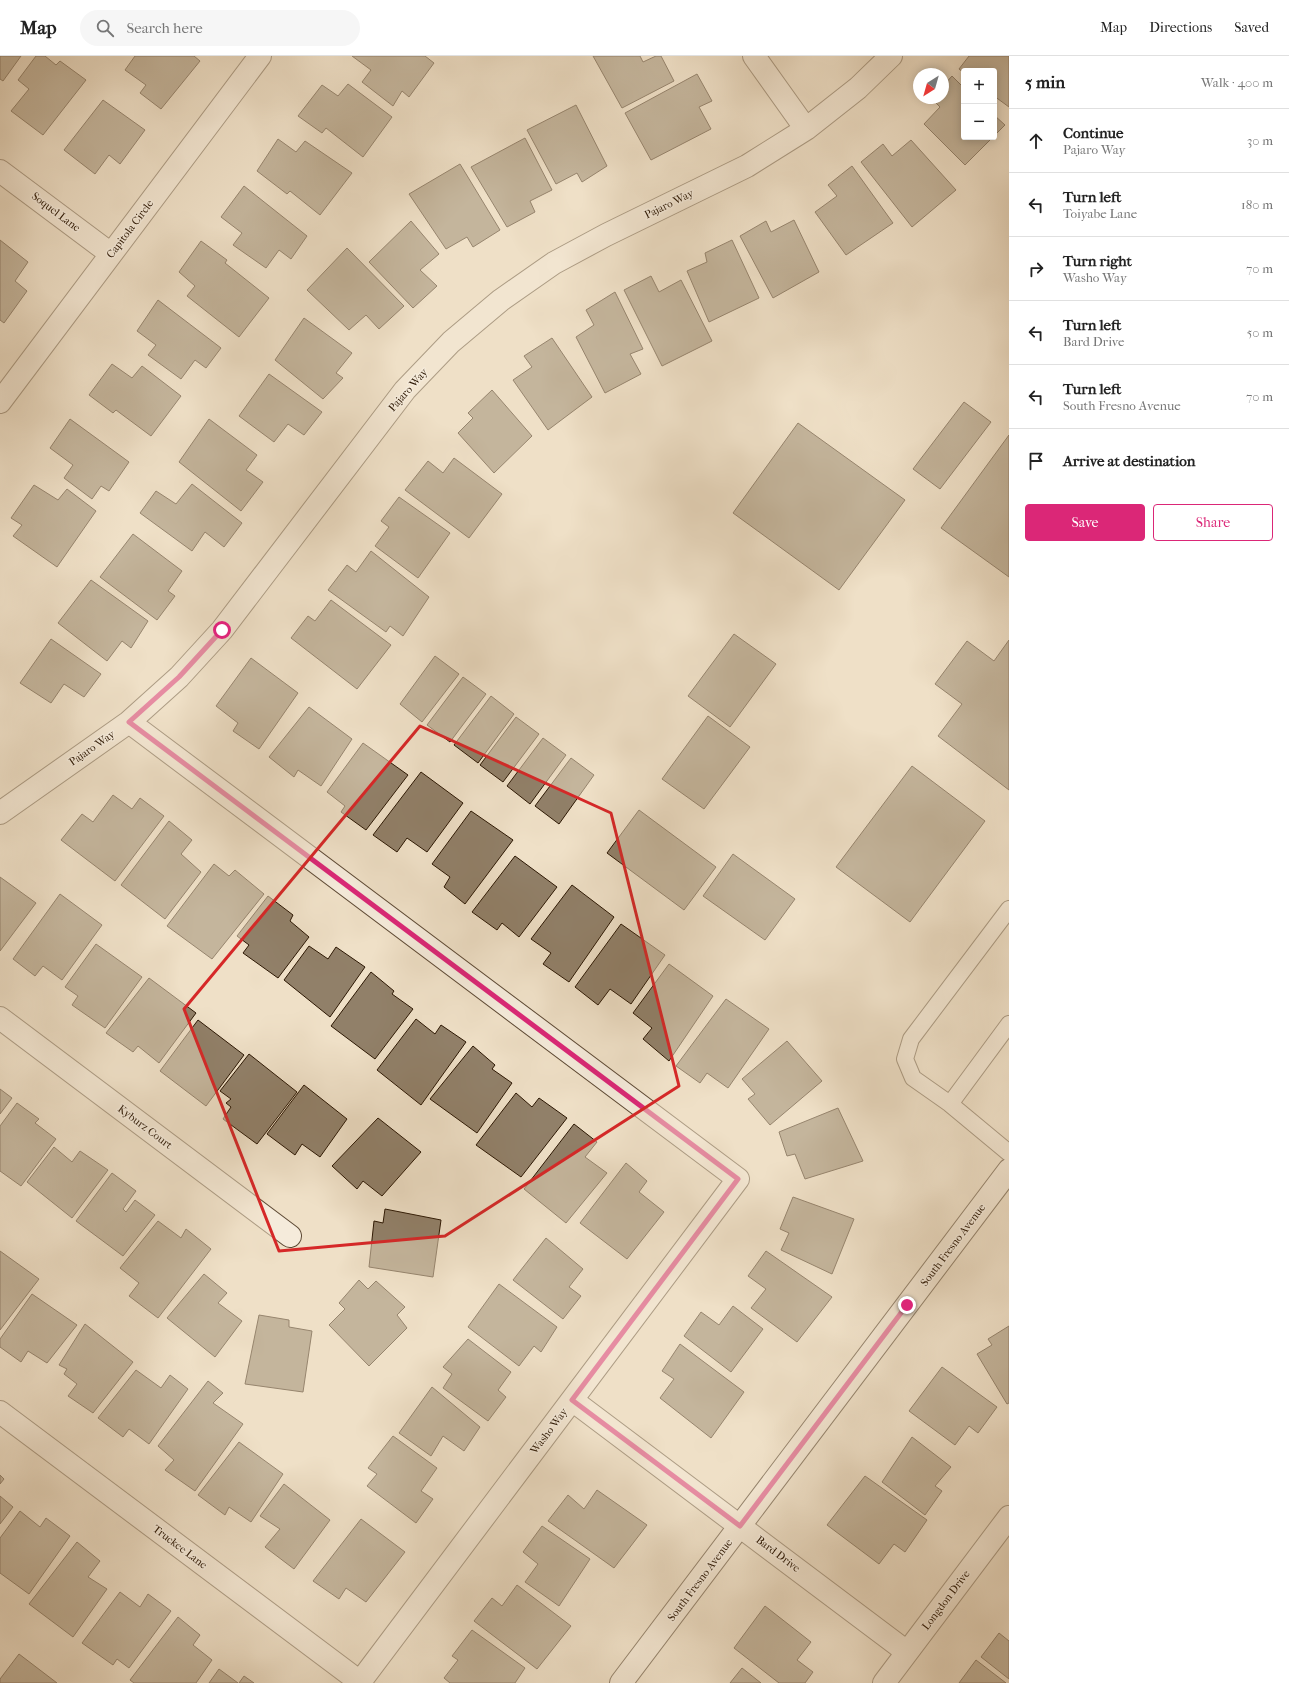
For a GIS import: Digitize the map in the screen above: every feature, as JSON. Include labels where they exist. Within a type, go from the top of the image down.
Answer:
[{"type":"street","name":"Capitola Circle","points":[[0,402],[260,56]]},
{"type":"street","points":[[754,56],[806,129]]},
{"type":"street","name":"Pajaro Way","points":[[0,813],[129,722],[179,677],[222,630],[405,390],[452,342],[501,300],[554,263],[606,234],[747,166],[806,129],[858,88],[891,56]]},
{"type":"street","name":"Soquel Lane","points":[[0,171],[111,254]]},
{"type":"street","name":"Washo Way","points":[[129,722],[738,1179],[360,1682]]},
{"type":"street","name":"Kyburz Court","points":[[0,1018],[290,1236]]},
{"type":"street","name":"South Fresno Avenue","points":[[622,1683],[1009,1170]]},
{"type":"street","name":"Bard Drive","points":[[572,1400],[907,1652]]},
{"type":"street","name":"Truckee Lane","points":[[0,1412],[360,1682]]},
{"type":"street","name":"Longdon Drive","points":[[884,1683],[1009,1517]]},
{"type":"lane","points":[[1009,909],[911,1039],[905,1059],[913,1078],[950,1104],[1009,1153]]},
{"type":"lane","points":[[950,1104],[966,1080],[1009,1024]]},
{"type":"highlighted area","points":[[420,726],[611,813],[679,1086],[445,1236],[279,1251],[184,1009]]},
{"type":"building","points":[[0,56],[21,56],[3,81],[0,79]]},
{"type":"building","points":[[36,56],[45,56],[56,65],[60,61],[86,80],[43,135],[11,111],[29,89],[18,80]]},
{"type":"building","points":[[135,56],[194,56],[200,61],[161,109],[140,93],[146,85],[125,70]]},
{"type":"building","points":[[352,56],[425,56],[434,63],[409,97],[402,91],[393,106],[362,82],[371,70]]},
{"type":"building","points":[[593,56],[640,56],[643,62],[656,56],[661,56],[674,81],[622,108]]},
{"type":"building","points":[[969,56],[1009,56],[1009,107],[997,98],[997,68],[961,68],[961,71],[959,69]]},
{"type":"building","points":[[697,74],[712,101],[699,107],[711,129],[651,160],[625,113]]},
{"type":"building","points":[[952,76],[961,85],[961,140],[990,140],[965,165],[924,124],[940,107],[937,104],[949,104],[949,79]]},
{"type":"building","points":[[348,84],[392,117],[363,157],[326,128],[322,133],[298,116],[322,85],[338,96]]},
{"type":"building","points":[[103,100],[145,130],[120,164],[109,155],[95,174],[64,150]]},
{"type":"building","points":[[576,105],[607,166],[582,182],[577,173],[556,184],[527,130]]},
{"type":"building","points":[[997,118],[1005,125],[997,133]]},
{"type":"building","points":[[525,138],[552,190],[530,201],[535,212],[507,227],[471,167]]},
{"type":"building","points":[[278,139],[296,152],[305,141],[352,173],[320,215],[290,191],[287,194],[257,171]]},
{"type":"building","points":[[911,140],[956,190],[912,227],[861,162],[883,144],[892,156]]},
{"type":"building","points":[[460,164],[500,230],[473,247],[467,237],[446,249],[409,194]]},
{"type":"building","points":[[852,166],[893,223],[846,255],[815,212],[837,196],[828,185]]},
{"type":"building","points":[[244,186],[307,236],[291,259],[279,250],[266,268],[233,245],[242,233],[221,217]]},
{"type":"building","points":[[794,220],[819,272],[773,298],[740,236],[766,221],[771,232]]},
{"type":"building","points":[[411,221],[439,254],[420,270],[437,286],[413,308],[369,262]]},
{"type":"building","points":[[0,240],[28,262],[15,281],[27,291],[4,323],[0,320]]},
{"type":"building","points":[[732,240],[759,298],[709,322],[687,271],[707,262],[705,253]]},
{"type":"building","points":[[201,241],[227,260],[225,263],[269,298],[239,337],[187,296],[195,286],[179,272]]},
{"type":"building","points":[[347,248],[404,306],[379,329],[366,315],[349,330],[307,290]]},
{"type":"building","points":[[651,276],[659,292],[681,280],[712,341],[662,366],[624,290]]},
{"type":"building","points":[[615,292],[643,349],[630,354],[641,374],[605,393],[576,337],[594,325],[586,310]]},
{"type":"building","points":[[158,300],[221,348],[206,368],[195,360],[181,379],[148,355],[156,345],[137,331]]},
{"type":"building","points":[[304,318],[352,353],[336,373],[343,378],[323,399],[275,360]]},
{"type":"building","points":[[552,338],[592,397],[548,430],[513,380],[532,367],[524,356]]},
{"type":"building","points":[[112,364],[132,378],[142,366],[181,396],[151,436],[116,410],[113,413],[89,395]]},
{"type":"building","points":[[269,374],[322,412],[304,435],[288,424],[274,442],[239,416]]},
{"type":"building","points":[[492,390],[532,436],[494,473],[458,433],[473,418],[468,413]]},
{"type":"building","points":[[964,402],[991,422],[940,489],[913,469]]},
{"type":"building","points":[[70,419],[129,462],[109,491],[101,486],[92,499],[64,478],[73,465],[50,448]]},
{"type":"building","points":[[209,419],[257,455],[246,470],[263,482],[241,511],[179,462]]},
{"type":"building","points":[[798,423],[905,500],[839,590],[733,513]]},
{"type":"building","points":[[1009,435],[1009,577],[941,528]]},
{"type":"building","points":[[454,458],[502,494],[469,538],[405,490],[428,461],[443,473]]},
{"type":"building","points":[[192,484],[242,523],[224,547],[205,532],[192,551],[140,513],[156,491],[176,504]]},
{"type":"building","points":[[34,485],[58,500],[67,489],[96,511],[57,567],[13,536],[22,525],[11,518]]},
{"type":"building","points":[[399,497],[450,533],[418,578],[375,546],[389,527],[381,521]]},
{"type":"building","points":[[133,534],[182,571],[168,591],[175,596],[157,620],[100,577]]},
{"type":"building","points":[[371,551],[429,597],[403,636],[390,626],[386,632],[328,590],[347,565],[356,572]]},
{"type":"building","points":[[91,580],[148,621],[131,648],[122,641],[107,661],[58,623]]},
{"type":"building","points":[[331,600],[391,645],[357,689],[291,638],[308,616],[315,621]]},
{"type":"building","points":[[734,634],[776,664],[730,727],[688,696]]},
{"type":"building","points":[[51,639],[101,674],[84,697],[64,684],[51,703],[20,683]]},
{"type":"building","points":[[1009,640],[1009,790],[938,736],[962,704],[935,684],[967,641],[994,661]]},
{"type":"building","points":[[435,656],[459,674],[422,722],[400,704]]},
{"type":"building","points":[[251,658],[298,693],[259,749],[233,731],[238,723],[216,706]]},
{"type":"building","points":[[463,677],[486,694],[450,742],[427,725]]},
{"type":"building","points":[[491,696],[514,714],[478,763],[454,745]]},
{"type":"building","points":[[309,707],[352,739],[321,786],[298,770],[294,777],[269,757]]},
{"type":"building","points":[[708,716],[750,747],[704,809],[662,779]]},
{"type":"building","points":[[516,717],[539,734],[503,782],[480,765]]},
{"type":"building","points":[[543,738],[566,755],[530,804],[507,786]]},
{"type":"building","points":[[363,743],[408,775],[366,830],[341,812],[345,806],[327,792]]},
{"type":"building","points":[[571,758],[594,775],[559,824],[535,806]]},
{"type":"building","points":[[912,766],[985,821],[910,922],[836,867]]},
{"type":"building","points":[[421,772],[463,803],[427,852],[407,838],[397,852],[373,835]]},
{"type":"building","points":[[113,795],[132,809],[140,798],[164,816],[115,881],[61,840],[82,814],[93,822]]},
{"type":"building","points":[[639,810],[716,867],[684,910],[607,853]]},
{"type":"building","points":[[471,811],[513,840],[465,904],[444,887],[450,877],[432,864]]},
{"type":"building","points":[[169,821],[192,840],[181,854],[201,872],[165,919],[121,885]]},
{"type":"building","points":[[733,854],[795,899],[765,940],[703,896]]},
{"type":"building","points":[[515,856],[557,887],[519,937],[502,923],[497,930],[472,912]]},
{"type":"building","points":[[214,864],[229,876],[235,870],[264,894],[212,959],[167,926]]},
{"type":"building","points":[[0,877],[36,903],[0,951]]},
{"type":"building","points":[[572,885],[614,917],[569,982],[543,964],[551,953],[531,939]]},
{"type":"building","points":[[60,894],[102,925],[62,980],[43,966],[35,976],[13,959]]},
{"type":"building","points":[[268,896],[293,915],[290,921],[309,937],[278,978],[243,953],[249,945],[237,936]]},
{"type":"building","points":[[621,924],[665,955],[631,1004],[610,989],[598,1005],[575,987]]},
{"type":"building","points":[[96,944],[142,977],[105,1028],[72,1005],[78,996],[65,987]]},
{"type":"building","points":[[309,946],[328,959],[336,947],[365,967],[330,1017],[284,980]]},
{"type":"building","points":[[669,964],[713,996],[669,1061],[643,1039],[652,1028],[633,1013]]},
{"type":"building","points":[[371,972],[394,991],[392,994],[413,1009],[375,1059],[331,1026]]},
{"type":"building","points":[[149,978],[196,1013],[159,1063],[138,1046],[133,1052],[106,1033]]},
{"type":"building","points":[[726,999],[769,1029],[728,1088],[707,1073],[700,1083],[676,1066]]},
{"type":"building","points":[[416,1019],[435,1034],[441,1025],[466,1042],[421,1105],[377,1070]]},
{"type":"building","points":[[198,1020],[244,1055],[206,1106],[160,1071]]},
{"type":"building","points":[[787,1041],[822,1081],[770,1125],[748,1099],[755,1094],[742,1079]]},
{"type":"building","points":[[473,1046],[495,1065],[492,1069],[512,1083],[477,1133],[430,1099]]},
{"type":"building","points":[[249,1054],[297,1092],[257,1144],[223,1119],[231,1107],[226,1103],[231,1099],[220,1091]]},
{"type":"building","points":[[304,1085],[347,1119],[320,1157],[302,1144],[295,1155],[267,1134]]},
{"type":"building","points":[[0,1089],[12,1098],[0,1114]]},
{"type":"building","points":[[516,1093],[532,1107],[539,1098],[567,1118],[521,1177],[476,1145]]},
{"type":"building","points":[[17,1103],[39,1119],[35,1123],[56,1139],[21,1186],[0,1171],[0,1126]]},
{"type":"building","points":[[838,1108],[863,1161],[805,1179],[795,1154],[787,1156],[779,1132]]},
{"type":"building","points":[[378,1118],[421,1152],[382,1196],[363,1181],[357,1189],[332,1166]]},
{"type":"building","points":[[574,1124],[597,1142],[585,1157],[607,1173],[566,1223],[524,1189]]},
{"type":"building","points":[[54,1147],[72,1162],[80,1151],[108,1170],[72,1218],[27,1182]]},
{"type":"building","points":[[626,1163],[647,1181],[639,1192],[664,1212],[627,1259],[580,1223]]},
{"type":"building","points":[[112,1173],[136,1191],[123,1209],[126,1212],[135,1200],[155,1215],[123,1256],[76,1221]]},
{"type":"building","points":[[793,1197],[854,1219],[832,1274],[781,1250],[789,1233],[780,1229]]},
{"type":"building","points":[[385,1209],[441,1220],[433,1277],[369,1267],[374,1221],[383,1223]]},
{"type":"building","points":[[158,1221],[181,1238],[186,1229],[211,1249],[158,1318],[129,1296],[139,1283],[120,1268]]},
{"type":"building","points":[[546,1238],[583,1269],[569,1287],[581,1296],[563,1319],[513,1280]]},
{"type":"building","points":[[0,1251],[39,1279],[0,1330]]},
{"type":"building","points":[[766,1251],[832,1297],[797,1342],[751,1308],[766,1289],[748,1276]]},
{"type":"building","points":[[204,1274],[227,1293],[218,1303],[242,1321],[215,1357],[167,1318]]},
{"type":"building","points":[[359,1280],[368,1289],[376,1281],[405,1307],[397,1315],[407,1328],[369,1366],[329,1325],[345,1309],[339,1303]]},
{"type":"building","points":[[499,1284],[557,1327],[541,1352],[534,1346],[519,1366],[468,1327]]},
{"type":"building","points":[[32,1294],[77,1325],[47,1363],[28,1351],[21,1362],[0,1347],[0,1339]]},
{"type":"building","points":[[733,1306],[763,1329],[731,1372],[684,1336],[701,1312],[719,1325]]},
{"type":"building","points":[[259,1315],[289,1320],[289,1327],[312,1331],[303,1392],[245,1384]]},
{"type":"building","points":[[85,1324],[133,1362],[93,1413],[68,1396],[77,1384],[64,1374],[67,1369],[59,1365]]},
{"type":"building","points":[[1009,1326],[1009,1403],[1007,1404],[977,1354],[992,1345],[988,1339]]},
{"type":"building","points":[[468,1339],[511,1372],[498,1390],[506,1397],[488,1421],[443,1388],[452,1374],[443,1367]]},
{"type":"building","points":[[680,1344],[744,1392],[711,1438],[660,1398],[674,1379],[662,1371]]},
{"type":"building","points":[[942,1367],[997,1407],[978,1433],[969,1426],[955,1445],[909,1411]]},
{"type":"building","points":[[136,1370],[161,1388],[170,1375],[188,1389],[149,1444],[129,1429],[123,1437],[98,1418]]},
{"type":"building","points":[[208,1381],[223,1393],[213,1403],[243,1424],[195,1491],[165,1470],[174,1460],[158,1446]]},
{"type":"building","points":[[432,1387],[480,1427],[464,1451],[443,1436],[431,1456],[399,1433]]},
{"type":"building","points":[[393,1436],[437,1468],[421,1491],[433,1499],[416,1523],[367,1486],[377,1474],[368,1468]]},
{"type":"building","points":[[912,1437],[951,1467],[935,1486],[942,1491],[925,1515],[882,1482]]},
{"type":"building","points":[[239,1442],[283,1474],[251,1522],[229,1507],[225,1515],[198,1495]]},
{"type":"building","points":[[0,1475],[4,1479],[0,1484]]},
{"type":"building","points":[[865,1476],[927,1520],[905,1552],[894,1544],[879,1564],[827,1525]]},
{"type":"building","points":[[284,1484],[330,1520],[294,1569],[265,1547],[280,1529],[260,1516]]},
{"type":"building","points":[[597,1490],[647,1525],[614,1568],[548,1521],[568,1495],[584,1509]]},
{"type":"building","points":[[0,1496],[13,1507],[0,1524]]},
{"type":"building","points":[[20,1511],[40,1527],[46,1518],[70,1536],[29,1594],[0,1573],[0,1538]]},
{"type":"building","points":[[361,1519],[405,1552],[366,1602],[346,1588],[339,1599],[313,1581]]},
{"type":"building","points":[[542,1526],[590,1559],[559,1606],[525,1582],[538,1564],[523,1552]]},
{"type":"building","points":[[77,1542],[100,1561],[88,1577],[107,1589],[73,1637],[29,1604]]},
{"type":"building","points":[[517,1585],[571,1626],[537,1669],[474,1621],[492,1598],[502,1606]]},
{"type":"building","points":[[120,1592],[140,1607],[148,1594],[171,1611],[129,1668],[117,1659],[113,1665],[82,1643]]},
{"type":"building","points":[[765,1606],[811,1642],[797,1660],[813,1672],[805,1683],[779,1683],[734,1648]]},
{"type":"building","points":[[178,1617],[200,1635],[193,1645],[212,1660],[196,1683],[134,1683],[130,1680]]},
{"type":"building","points":[[472,1630],[525,1668],[515,1683],[450,1683],[444,1678],[458,1660],[452,1656]]},
{"type":"building","points":[[999,1633],[1009,1641],[1009,1679],[981,1657]]},
{"type":"building","points":[[19,1654],[57,1683],[0,1683],[0,1679]]},
{"type":"building","points":[[976,1660],[1006,1683],[959,1683]]},
{"type":"building","points":[[742,1668],[761,1683],[730,1683]]},
{"type":"building","points":[[219,1669],[238,1683],[209,1683]]},
{"type":"building","points":[[244,1676],[254,1683],[239,1683]]},
{"type":"route","points":[[222,630],[179,677],[129,722],[738,1179],[572,1400],[740,1526],[907,1305]]}]
